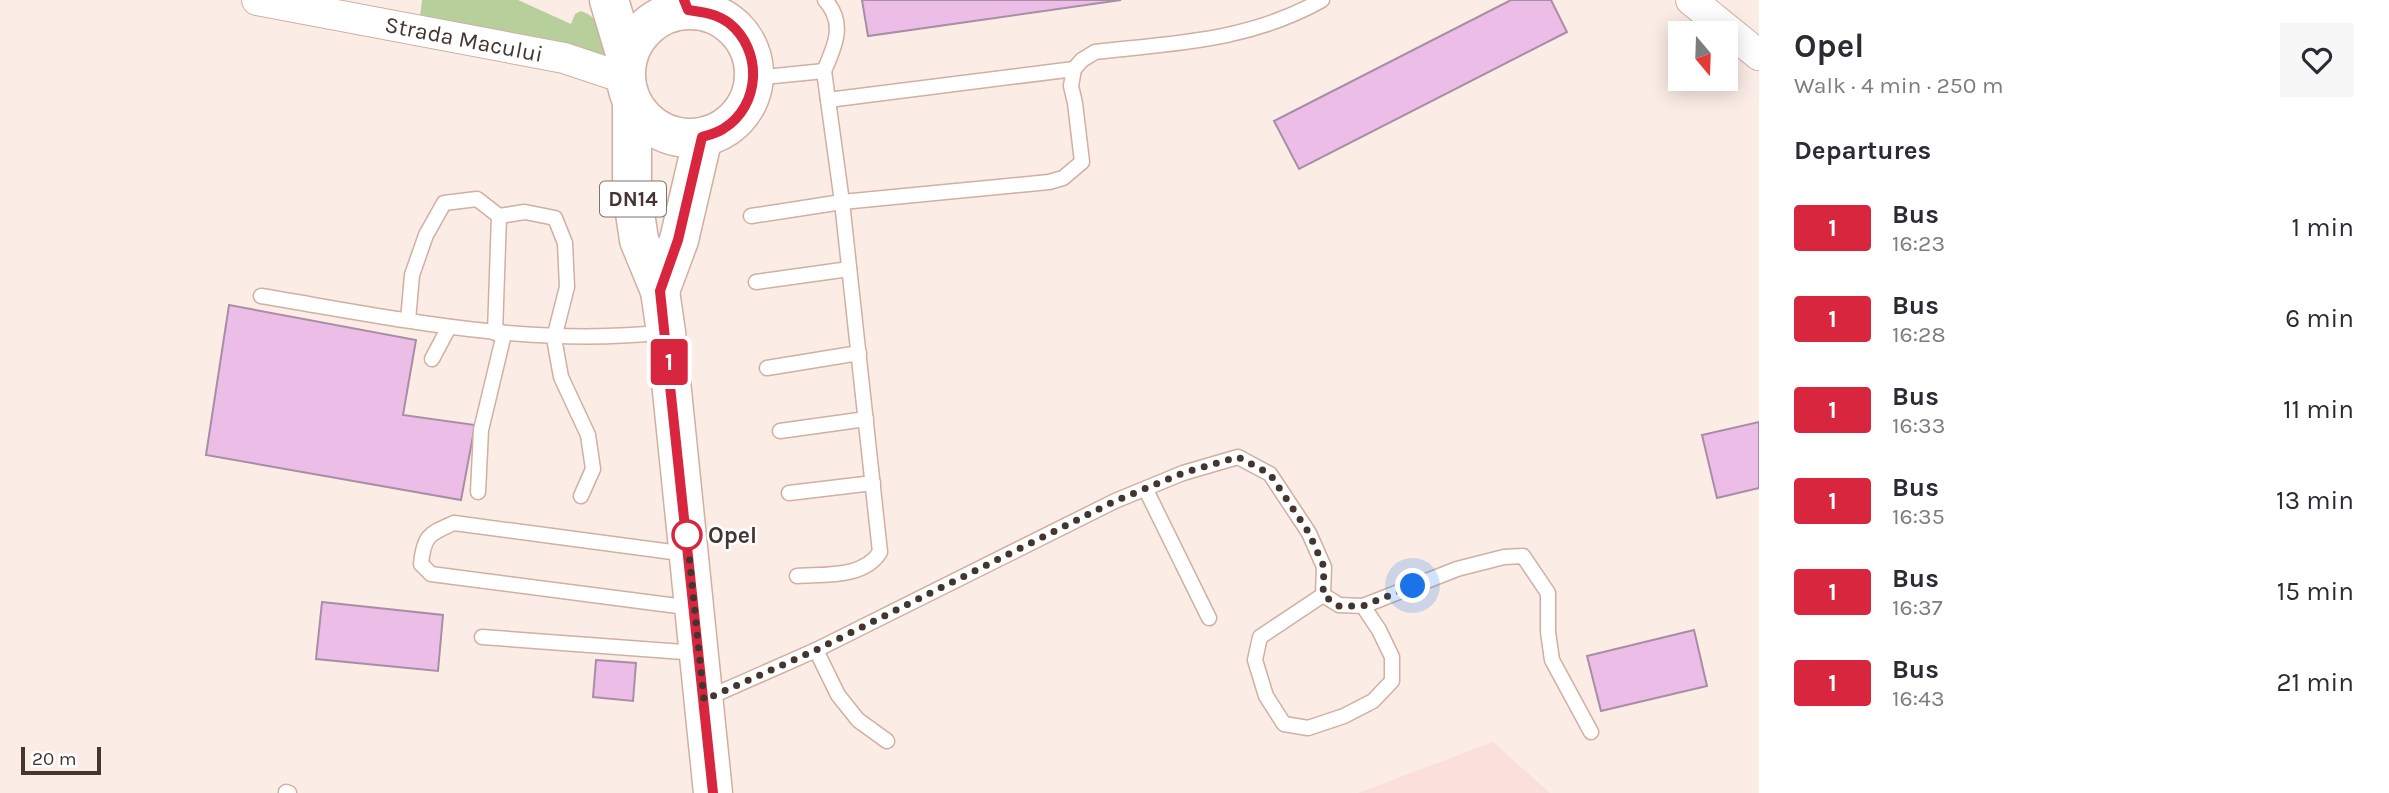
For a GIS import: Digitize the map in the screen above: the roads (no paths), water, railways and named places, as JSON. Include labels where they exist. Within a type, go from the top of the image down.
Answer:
[{"type":"main road","name":"DN14","points":[[604,2],[618,23],[629,81],[632,193],[639,240],[660,291],[666,332],[713,793]]},
{"type":"main road","points":[[686,5],[728,22],[743,38],[752,57],[754,78],[750,98],[738,116],[722,130],[702,137],[681,138],[661,131],[644,119],[629,81],[635,41],[649,25],[686,5]]},
{"type":"main road","name":"DN14","points":[[660,291],[678,240],[702,137]]},
{"type":"street","name":"Strada Macului","points":[[257,0],[564,58],[629,81]]},
{"type":"street","points":[[1691,0],[1759,55]]},
{"type":"lane","points":[[797,576],[865,568],[876,560],[880,552],[842,202],[824,71],[837,41],[837,20],[825,0]]},
{"type":"lane","points":[[751,216],[842,202],[1049,182],[1063,178],[1082,162],[1071,86],[1074,69],[1082,60],[1095,52],[1220,38],[1299,13],[1322,0]]},
{"type":"lane","points":[[828,100],[1074,69]]},
{"type":"lane","points":[[754,78],[824,71]]},
{"type":"lane","points":[[408,320],[412,275],[426,235],[444,203],[477,199],[499,216],[525,212],[555,218],[565,243],[567,286],[554,338],[561,377],[588,435],[593,469],[582,496]]},
{"type":"lane","points":[[478,492],[481,430],[499,334],[499,216]]},
{"type":"lane","points":[[756,282],[849,269]]},
{"type":"lane","points":[[261,296],[499,334],[554,338],[623,337],[666,332]]},
{"type":"lane","points":[[432,359],[449,327]]},
{"type":"lane","points":[[767,368],[859,353]]},
{"type":"lane","points":[[780,431],[866,419]]},
{"type":"lane","points":[[704,700],[816,650],[1115,501],[1183,473],[1238,457],[1270,474],[1309,533],[1324,567],[1323,595]]},
{"type":"lane","points":[[789,493],[873,483]]},
{"type":"lane","points":[[1146,490],[1209,618]]},
{"type":"lane","points":[[688,554],[454,523],[430,534],[422,548],[421,564],[431,574],[694,608]]},
{"type":"lane","points":[[1323,595],[1339,606],[1363,606],[1457,569],[1504,557],[1522,556],[1548,593],[1548,632],[1552,660],[1591,732]]},
{"type":"lane","points":[[1323,595],[1260,637],[1255,660],[1266,696],[1284,724],[1308,728],[1344,716],[1373,701],[1392,681],[1392,657],[1363,606]]},
{"type":"lane","points":[[482,637],[699,653]]},
{"type":"lane","points":[[816,650],[838,695],[858,720],[887,741]]},
{"type":"place","name":"Opel","points":[[687,535]]}]
